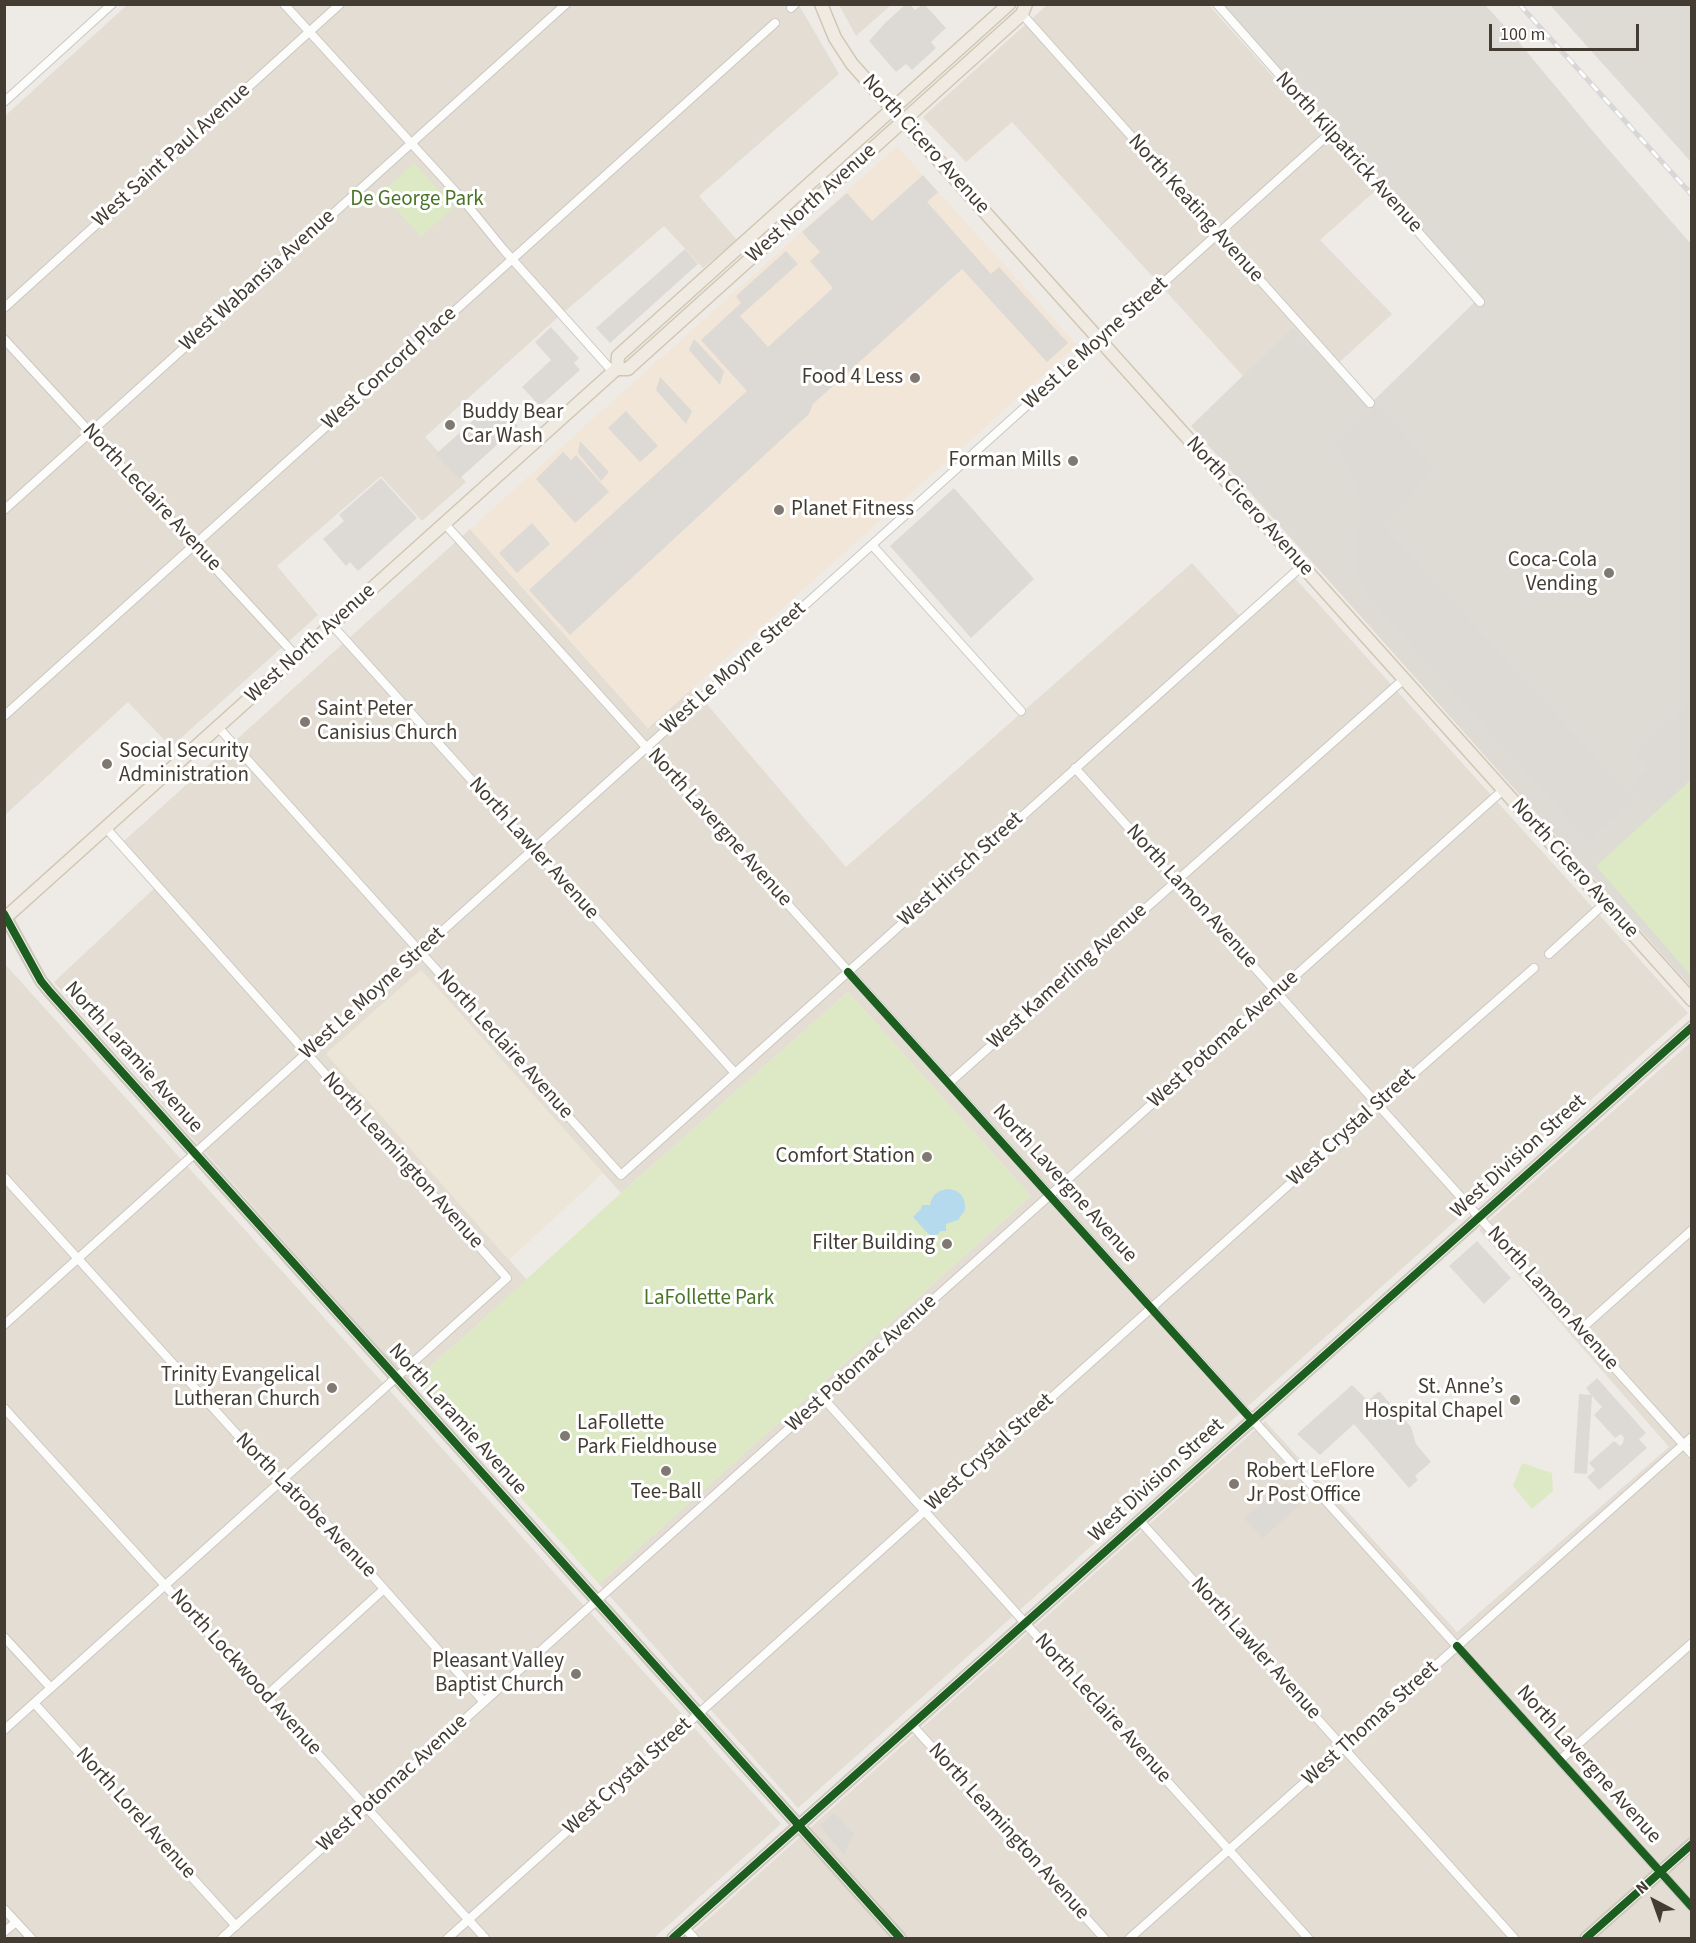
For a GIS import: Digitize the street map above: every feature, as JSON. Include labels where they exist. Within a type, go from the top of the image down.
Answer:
[{"type":"main road","name":"North Cicero Avenue","points":[[821,4],[836,38],[852,64],[1692,1000]]},
{"type":"main road","name":"West North Avenue","points":[[615,370],[618,356],[1009,4]]},
{"type":"main road","name":"West North Avenue","points":[[5,917],[615,370],[630,368],[903,122],[1024,9]]},
{"type":"street","points":[[4,102],[112,4]]},
{"type":"street","points":[[284,4],[464,201],[512,259],[615,370]]},
{"type":"street","name":"West Saint Paul Avenue","points":[[4,308],[340,4]]},
{"type":"street","name":"West Wabansia Avenue","points":[[4,510],[566,4]]},
{"type":"street","name":"North Kilpatrick Avenue","points":[[1216,4],[1480,302]]},
{"type":"street","name":"North Keating Avenue","points":[[1024,9],[1217,234],[1370,403]]},
{"type":"street","name":"West Concord Place","points":[[4,716],[775,23]]},
{"type":"street","name":"West Le Moyne Street","points":[[4,1325],[1330,133]]},
{"type":"street","name":"North Leclaire Avenue","points":[[4,339],[297,657]]},
{"type":"street","name":"North Lavergne Avenue","points":[[445,524],[1692,1907]]},
{"type":"street","points":[[872,545],[1021,711]]},
{"type":"street","name":"West Hirsch Street","points":[[621,1175],[1302,566]]},
{"type":"street","name":"North Lawler Avenue","points":[[332,625],[735,1073]]},
{"type":"street","name":"West Kamerling Avenue","points":[[949,1083],[1404,679]]},
{"type":"street","name":"North Leclaire Avenue","points":[[218,727],[621,1175]]},
{"type":"street","name":"North Lamon Avenue","points":[[1076,768],[1692,1454]]},
{"type":"street","name":"West Potomac Avenue","points":[[222,1938],[1503,790]]},
{"type":"street","name":"North Leamington Avenue","points":[[106,828],[507,1278],[396,1379]]},
{"type":"street","points":[[1549,954],[1605,903]]},
{"type":"street","name":"North Laramie Avenue","points":[[5,917],[45,987],[900,1938]]},
{"type":"street","name":"West Crystal Street","points":[[447,1938],[1534,968]]},
{"type":"street","name":"West Division Street","points":[[673,1938],[1692,1027]]},
{"type":"street","name":"North Latrobe Avenue","points":[[4,1177],[271,1472],[294,1487],[484,1702]]},
{"type":"street","points":[[1580,1330],[1692,1230]]},
{"type":"street","points":[[4,1730],[396,1379]]},
{"type":"street","name":"North Leclaire Avenue","points":[[824,1399],[1308,1938]]},
{"type":"street","name":"North Lockwood Avenue","points":[[4,1408],[485,1938]]},
{"type":"street","name":"West Thomas Street","points":[[1130,1938],[1692,1437]]},
{"type":"street","name":"North Lawler Avenue","points":[[1140,1521],[1514,1938]]},
{"type":"street","points":[[266,1696],[384,1589]]},
{"type":"street","points":[[4,1637],[51,1688]]},
{"type":"street","points":[[1560,1760],[1692,1643]]},
{"type":"street","name":"North Lorel Avenue","points":[[34,1703],[236,1926]]},
{"type":"street","name":"North Leamington Avenue","points":[[912,1725],[1104,1938]]},
{"type":"street","points":[[1586,1938],[1692,1844]]},
{"type":"street","points":[[4,1909],[31,1938]]},
{"type":"street","points":[[4,1932],[16,1922]]},
{"type":"street","points":[[685,1928],[694,1938]]},
{"type":"shaded area","points":[[127,5],[799,5],[839,74],[699,196],[737,240],[703,268],[664,226],[425,437],[466,482],[422,521],[381,476],[277,566],[318,615],[171,747],[128,702],[5,815],[5,116]]},
{"type":"shaded area","points":[[839,5],[891,5],[856,36]]},
{"type":"shaded area","points":[[905,5],[910,5],[915,10],[925,5],[946,28],[931,42],[936,48],[912,70],[906,64],[896,72],[869,41]]},
{"type":"shaded area","points":[[1047,5],[1209,5],[1375,191],[1320,240],[1392,314],[1332,369],[1293,327],[1243,376],[1012,122],[966,162],[923,117]]},
{"type":"shaded area","points":[[1221,5],[1485,5],[1691,244],[1691,987],[1191,426],[1293,327],[1368,406],[1481,296]]},
{"type":"shaded area","points":[[1550,5],[1691,5],[1691,162]]},
{"type":"shaded area","points":[[897,146],[1077,345],[648,728],[470,529]]},
{"type":"shaded area","points":[[923,175],[938,192],[927,202],[991,274],[999,267],[1068,343],[1047,362],[962,269],[813,404],[809,414],[570,635],[529,590],[747,391],[701,340],[741,303],[736,296],[786,251],[798,264],[740,316],[768,347],[833,288],[810,261],[820,252],[802,232],[847,193],[872,221]]},
{"type":"shaded area","points":[[685,249],[698,264],[610,343],[596,328]]},
{"type":"shaded area","points":[[551,327],[579,358],[574,363],[580,370],[540,406],[522,387],[551,360],[535,342]]},
{"type":"shaded area","points":[[694,339],[724,371],[720,385],[689,350]]},
{"type":"shaded area","points":[[660,377],[692,411],[686,424],[656,390]]},
{"type":"shaded area","points":[[495,401],[518,426],[459,479],[436,454]]},
{"type":"shaded area","points":[[1378,406],[1434,469],[1382,525],[1634,800],[1589,841],[1385,615],[1359,582],[1356,547],[1360,518],[1359,498],[1350,466],[1336,444]]},
{"type":"shaded area","points":[[626,411],[658,446],[640,462],[608,428]]},
{"type":"shaded area","points":[[580,441],[609,472],[601,481],[578,453]]},
{"type":"shaded area","points":[[563,452],[571,460],[576,455],[609,492],[575,523],[536,479]]},
{"type":"shaded area","points":[[381,478],[417,518],[358,571],[350,562],[346,566],[323,539],[344,521],[339,515]]},
{"type":"shaded area","points":[[954,488],[1034,579],[971,638],[890,546]]},
{"type":"shaded area","points":[[532,523],[550,544],[517,573],[499,553]]},
{"type":"shaded area","points":[[470,529],[648,728],[693,688],[846,867],[1192,563],[1246,623],[1295,578],[1688,1013],[798,1808],[599,1584],[1031,1196],[848,992],[621,1193],[421,970],[327,1053],[527,1280],[411,1384],[54,982],[160,883],[124,841]]},
{"type":"shaded area","points":[[1691,702],[1691,775],[1664,800],[1646,801],[1630,785],[1649,768],[1635,753]]},
{"type":"shaded area","points":[[4,963],[781,1824],[654,1938],[5,1938]]},
{"type":"shaded area","points":[[421,970],[603,1173],[509,1260],[326,1054]]},
{"type":"shaded area","points":[[1691,1042],[1691,1938],[687,1938],[1265,1421],[1457,1632],[1669,1447],[1479,1230]]},
{"type":"shaded area","points":[[1477,1241],[1511,1278],[1484,1304],[1449,1266]]},
{"type":"shaded area","points":[[1597,1378],[1646,1433],[1639,1439],[1647,1448],[1599,1490],[1587,1477],[1595,1470],[1589,1463],[1614,1441],[1620,1446],[1624,1438],[1621,1434],[1615,1438],[1594,1415],[1602,1407],[1592,1396],[1587,1474],[1574,1473],[1579,1394],[1591,1395],[1586,1388]]},
{"type":"shaded area","points":[[1352,1385],[1368,1401],[1379,1391],[1411,1427],[1416,1444],[1431,1462],[1415,1476],[1418,1480],[1409,1488],[1354,1424],[1320,1455],[1297,1434]]},
{"type":"shaded area","points":[[1286,1482],[1304,1501],[1263,1538],[1244,1518]]},
{"type":"shaded area","points":[[834,1813],[854,1834],[844,1854],[820,1826]]},
{"type":"green space","name":"De George Park","points":[[414,163],[454,207],[421,237],[381,193]]},
{"type":"green space","points":[[1691,780],[1691,976],[1596,866]]},
{"type":"green space","name":"LaFollette Park","points":[[848,992],[1031,1196],[599,1584],[415,1381],[621,1193]]},
{"type":"green space","points":[[1522,1463],[1552,1473],[1553,1491],[1532,1509],[1513,1486]]},
{"type":"water","points":[[950,1189],[962,1196],[965,1210],[958,1220],[946,1224],[946,1231],[941,1231],[933,1239],[913,1217],[922,1205],[930,1205],[937,1193]]},
{"type":"railway","points":[[1519,4],[1692,195]]},
{"type":"cycle path","points":[[4,914],[41,981],[50,992],[900,1938]]},
{"type":"cycle path","points":[[848,972],[1252,1420]]},
{"type":"cycle path","points":[[673,1938],[1692,1027]]},
{"type":"cycle path","points":[[1457,1646],[1692,1907]]},
{"type":"cycle path","points":[[1586,1938],[1692,1844]]},
{"type":"place","name":"Food 4 Less","points":[[915,378]]},
{"type":"place","name":"Buddy Bear Car Wash","points":[[450,425]]},
{"type":"place","name":"Forman Mills","points":[[1073,461]]},
{"type":"place","name":"Planet Fitness","points":[[779,510]]},
{"type":"place","name":"Coca-Cola Vending","points":[[1609,573]]},
{"type":"place","name":"Saint Peter Canisius Church","points":[[305,722]]},
{"type":"place","name":"Social Security Administration","points":[[107,764]]},
{"type":"place","name":"Comfort Station","points":[[927,1157]]},
{"type":"place","name":"Filter Building","points":[[947,1244]]},
{"type":"place","name":"Trinity Evangelical Lutheran Church","points":[[332,1388]]},
{"type":"place","name":"St. Anne’s Hospital Chapel","points":[[1515,1400]]},
{"type":"place","name":"LaFollette Park Fieldhouse","points":[[565,1436]]},
{"type":"place","name":"Tee-Ball","points":[[666,1471]]},
{"type":"place","name":"Robert LeFlore Jr Post Office","points":[[1234,1484]]},
{"type":"place","name":"Pleasant Valley Baptist Church","points":[[576,1674]]}]
